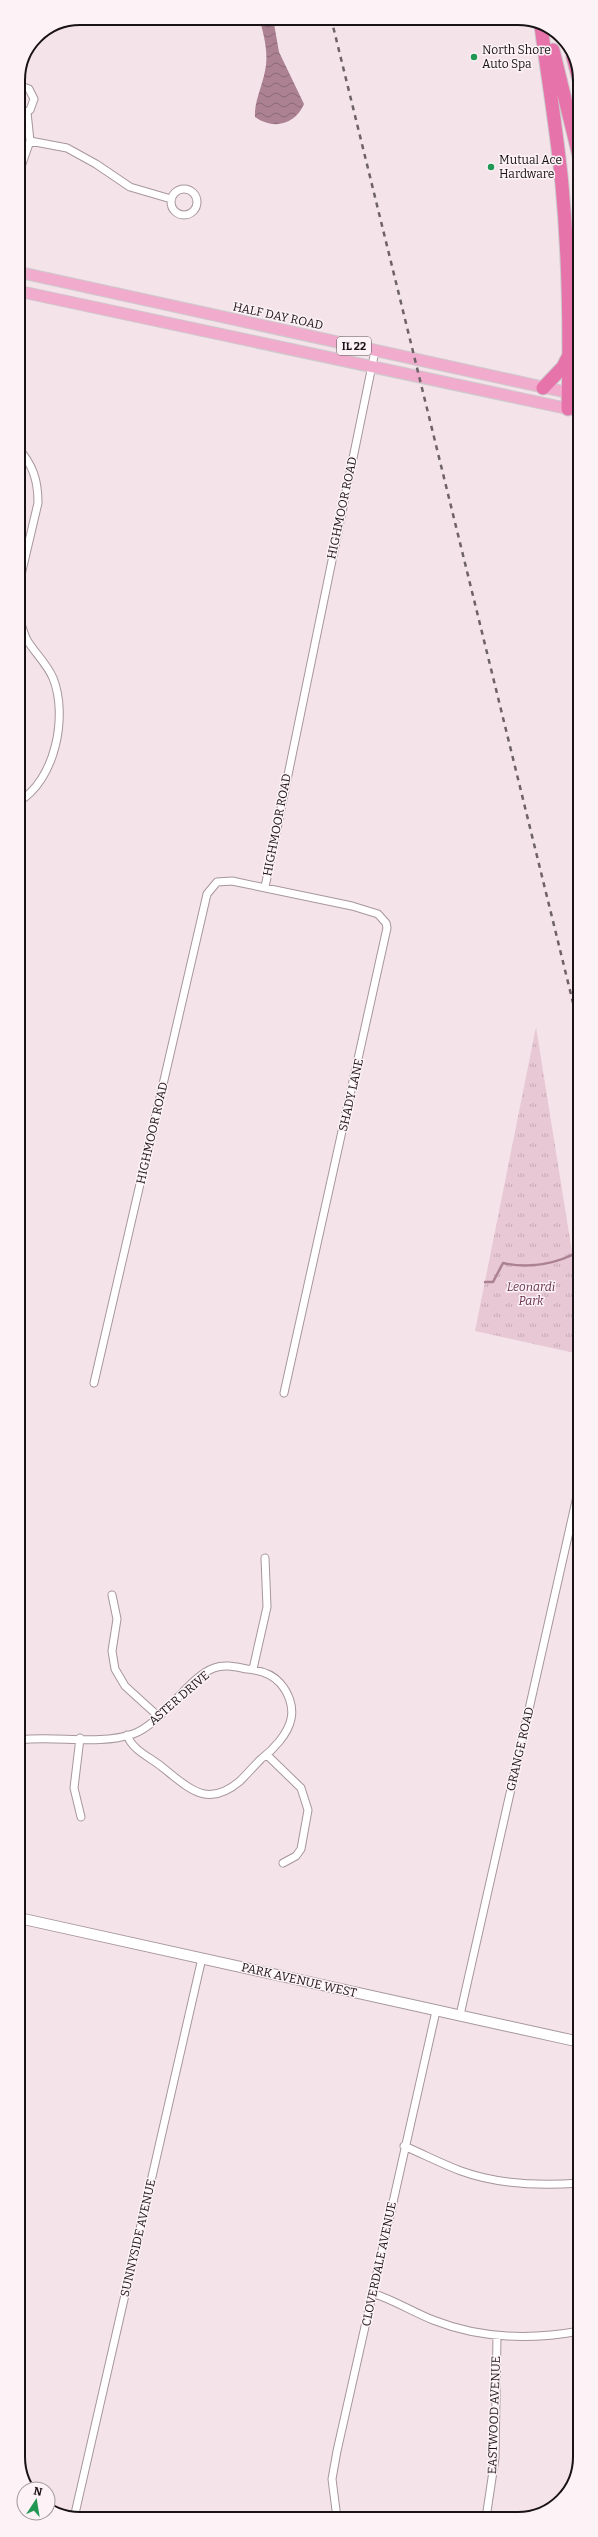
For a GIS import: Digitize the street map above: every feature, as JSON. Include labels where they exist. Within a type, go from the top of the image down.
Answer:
[{"type":"highway","points":[[542,30],[562,184],[570,352],[573,383]]},
{"type":"highway","points":[[548,34],[573,132]]},
{"type":"highway","points":[[543,388],[563,367],[570,352]]},
{"type":"main road","name":"HALF DAY ROAD","points":[[25,274],[543,388],[573,393]]},
{"type":"main road","name":"IL 22","points":[[25,292],[573,410]]},
{"type":"street","points":[[25,88],[29,89],[33,96],[32,107],[27,112],[30,141],[25,155]]},
{"type":"street","points":[[30,141],[67,148],[96,164],[130,187],[171,199]]},
{"type":"street","name":"HIGHMOOR ROAD","points":[[94,1383],[207,894],[217,882],[232,881],[265,887],[375,351]]},
{"type":"street","points":[[25,457],[33,468],[38,492],[38,503],[25,557]]},
{"type":"street","points":[[25,633],[27,639],[53,677],[59,707],[57,729],[47,767],[35,788],[25,796]]},
{"type":"street","name":"SHADY LANE","points":[[265,887],[352,906],[378,914],[386,922],[387,928],[284,1393]]},
{"type":"street","name":"GRANGE ROAD","points":[[460,2015],[573,1514]]},
{"type":"street","points":[[253,1670],[267,1607],[265,1558]]},
{"type":"street","points":[[112,1595],[117,1619],[112,1651],[115,1669],[125,1686],[158,1716]]},
{"type":"street","name":"ASTER DRIVE","points":[[25,1740],[80,1738],[102,1739],[128,1735],[147,1726],[206,1672],[215,1667],[228,1666],[253,1670],[277,1680],[287,1693],[292,1709],[287,1730],[268,1755],[226,1791],[212,1795],[197,1793],[185,1786],[134,1747],[128,1735]]},
{"type":"street","points":[[80,1738],[74,1788],[81,1817]]},
{"type":"street","points":[[268,1755],[301,1788],[308,1810],[301,1849],[296,1856],[283,1863]]},
{"type":"street","name":"PARK AVENUE WEST","points":[[25,1919],[573,2040]]},
{"type":"street","name":"SUNNYSIDE AVENUE","points":[[75,2512],[202,1958]]},
{"type":"street","name":"CLOVERDALE AVENUE","points":[[336,2512],[332,2479],[404,2146],[436,2011]]},
{"type":"street","points":[[404,2146],[460,2171],[496,2181],[549,2185],[573,2183]]},
{"type":"street","points":[[372,2293],[440,2322],[476,2333],[497,2336],[547,2336],[573,2333]]},
{"type":"street","name":"EASTWOOD AVENUE","points":[[487,2512],[495,2458],[497,2336]]},
{"type":"green space","name":"Leonardi Park","points":[[536,1027],[573,1258],[573,1353],[475,1331]]},
{"type":"water","points":[[261,25],[274,25],[279,52],[304,104],[295,117],[283,123],[269,123],[255,117],[258,94],[264,77],[266,65],[264,38]]},
{"type":"waterway","points":[[485,1282],[493,1282],[503,1263],[513,1265],[542,1264],[562,1259],[573,1254]]},
{"type":"railway","points":[[333,25],[573,1003]]},
{"type":"place","name":"North Shore Auto Spa","points":[[474,57]]},
{"type":"place","name":"Mutual Ace Hardware","points":[[491,167]]}]
